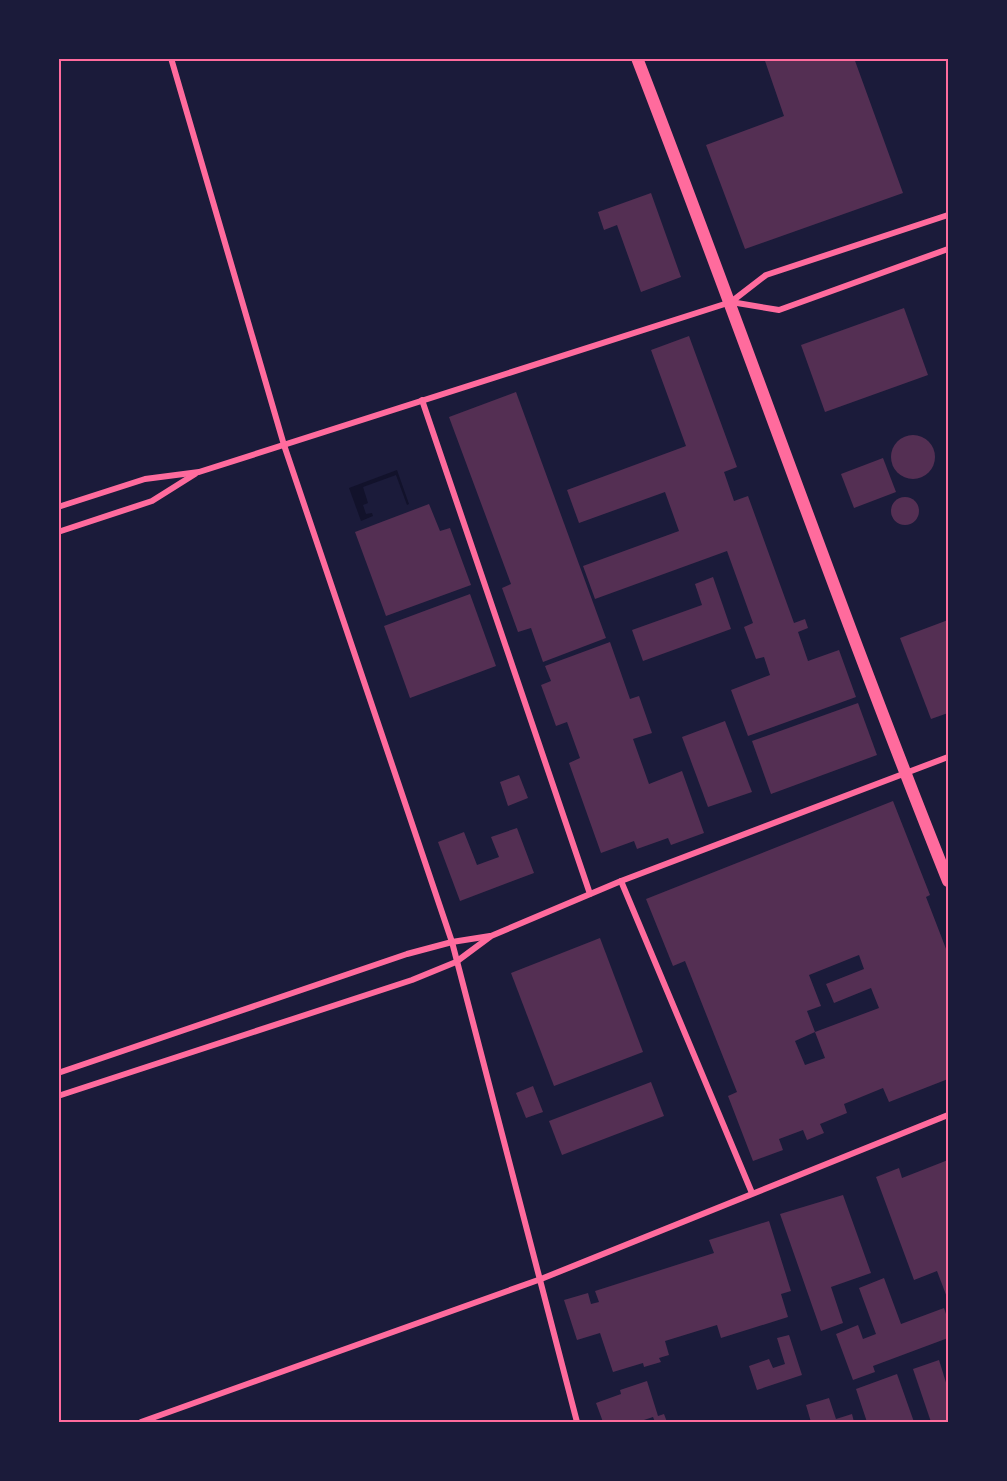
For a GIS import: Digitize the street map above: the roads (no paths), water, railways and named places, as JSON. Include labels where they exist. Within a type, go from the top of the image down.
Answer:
[{"type":"main road","points":[[637,58],[731,302],[905,773],[948,881]]},
{"type":"street","points":[[171,58],[284,445],[452,942],[577,1422]]},
{"type":"street","points":[[58,507],[145,479],[199,472],[731,302],[766,276],[948,215]]},
{"type":"street","points":[[731,302],[779,310],[948,249]]},
{"type":"street","points":[[422,400],[590,894]]},
{"type":"street","points":[[58,532],[152,501],[199,472]]},
{"type":"street","points":[[58,1073],[407,954],[452,942],[491,936],[621,881],[948,757]]},
{"type":"street","points":[[621,881],[752,1193]]},
{"type":"street","points":[[58,1096],[412,980],[456,963],[491,936]]},
{"type":"street","points":[[141,1422],[541,1279],[948,1115]]}]
